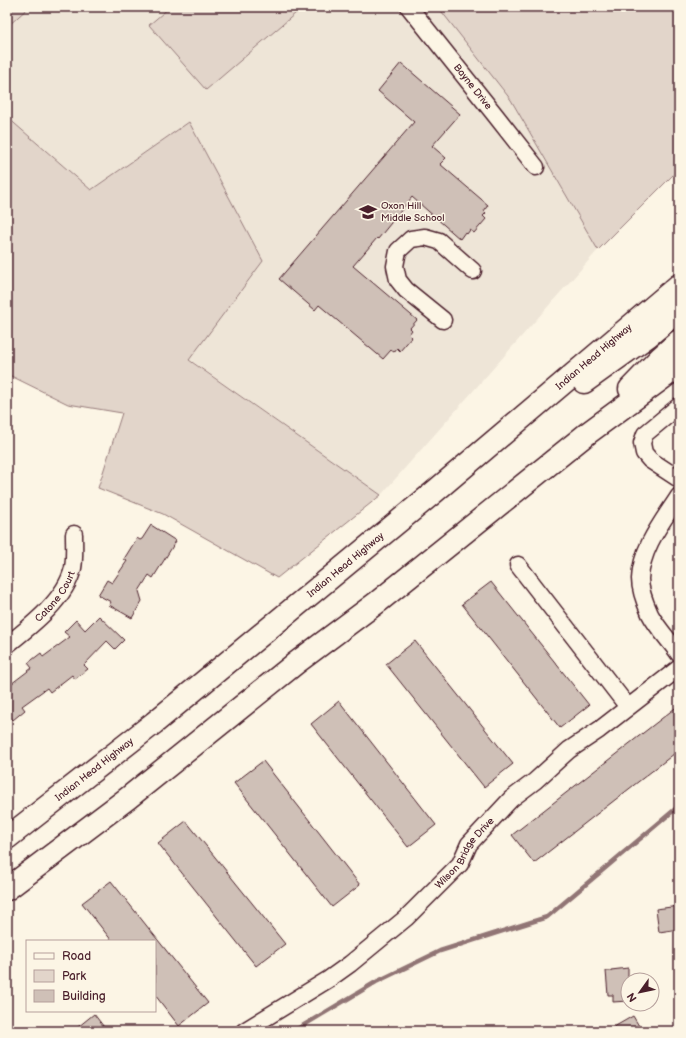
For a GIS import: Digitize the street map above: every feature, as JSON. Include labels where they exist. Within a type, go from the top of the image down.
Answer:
[{"type":"highway","name":"Indian Head Highway","points":[[7,838],[154,723],[433,493],[679,285]]},
{"type":"highway","points":[[433,493],[648,336],[679,310]]},
{"type":"highway","points":[[588,434],[661,357],[679,342]]},
{"type":"highway","points":[[7,889],[128,798],[296,663],[379,601],[588,434],[679,366]]},
{"type":"street","name":"Bayne Drive","points":[[409,7],[536,167]]},
{"type":"street","points":[[443,320],[406,290],[398,280],[395,266],[398,251],[411,239],[425,237],[439,241],[472,271]]},
{"type":"street","points":[[679,406],[645,434],[642,443],[644,453],[650,460],[679,480]]},
{"type":"street","points":[[679,496],[658,528],[649,546],[640,579],[644,598],[651,615],[679,654]]},
{"type":"street","name":"Catone Court","points":[[7,645],[49,609],[66,587],[72,569],[74,534]]},
{"type":"street","points":[[518,565],[628,707]]},
{"type":"street","name":"Wilson Bridge Drive","points":[[244,1031],[334,976],[406,918],[460,864],[469,844],[511,799],[569,750],[600,730],[679,668]]},
{"type":"shaded area","points":[[7,7],[438,7],[511,100],[598,250],[381,495],[189,359],[263,261],[189,122],[91,190],[7,117]]},
{"type":"green space","points":[[7,7],[29,7],[7,27]]},
{"type":"green space","points":[[170,7],[303,7],[206,90],[149,25]]},
{"type":"green space","points":[[438,7],[679,7],[679,169],[598,250],[511,100]]},
{"type":"green space","points":[[7,117],[91,190],[189,122],[263,261],[189,360],[381,495],[277,578],[163,514],[98,488],[122,413],[68,404],[7,374]]},
{"type":"building","name":"Oxon Hill Middle School","points":[[401,63],[460,114],[432,146],[446,158],[440,164],[488,205],[484,211],[486,213],[483,216],[486,219],[474,233],[470,230],[467,234],[465,232],[460,239],[412,197],[378,239],[377,238],[353,266],[417,320],[410,328],[412,330],[409,334],[412,337],[400,351],[397,348],[394,352],[391,350],[383,359],[319,305],[315,310],[279,279],[414,122],[378,91]]},
{"type":"building","points":[[151,525],[176,541],[153,578],[149,575],[139,591],[142,601],[132,618],[109,605],[111,602],[98,595],[107,580],[112,583],[127,561],[124,559],[137,538],[140,540],[142,539]]},
{"type":"building","points":[[491,582],[589,705],[560,728],[462,604]]},
{"type":"building","points":[[99,616],[124,640],[115,649],[107,641],[84,665],[88,669],[75,679],[72,675],[50,692],[47,688],[22,706],[25,710],[13,720],[7,712],[7,687],[32,668],[28,663],[41,653],[43,657],[70,637],[64,632],[76,620],[85,630]]},
{"type":"building","points":[[415,641],[513,764],[484,787],[386,664]]},
{"type":"building","points":[[339,701],[436,825],[408,847],[311,724]]},
{"type":"building","points":[[679,705],[679,750],[534,863],[512,835]]},
{"type":"building","points":[[263,761],[360,885],[332,907],[234,783]]},
{"type":"building","points":[[186,821],[285,944],[256,966],[158,843]]},
{"type":"building","points":[[111,881],[208,1003],[179,1026],[156,996],[156,940],[111,940],[82,903]]},
{"type":"building","points":[[679,906],[679,929],[659,932],[656,909]]},
{"type":"building","points":[[628,968],[628,972],[620,972],[620,1002],[613,1002],[613,995],[608,995],[606,971]]},
{"type":"building","points":[[94,1014],[107,1031],[73,1031]]},
{"type":"building","points":[[633,1016],[642,1031],[607,1031]]},
{"type":"waterway","points":[[294,1031],[376,982],[440,951],[547,917],[679,806]]},
{"type":"place","name":"Oxon Hill Middle School","points":[[368,212]]}]
